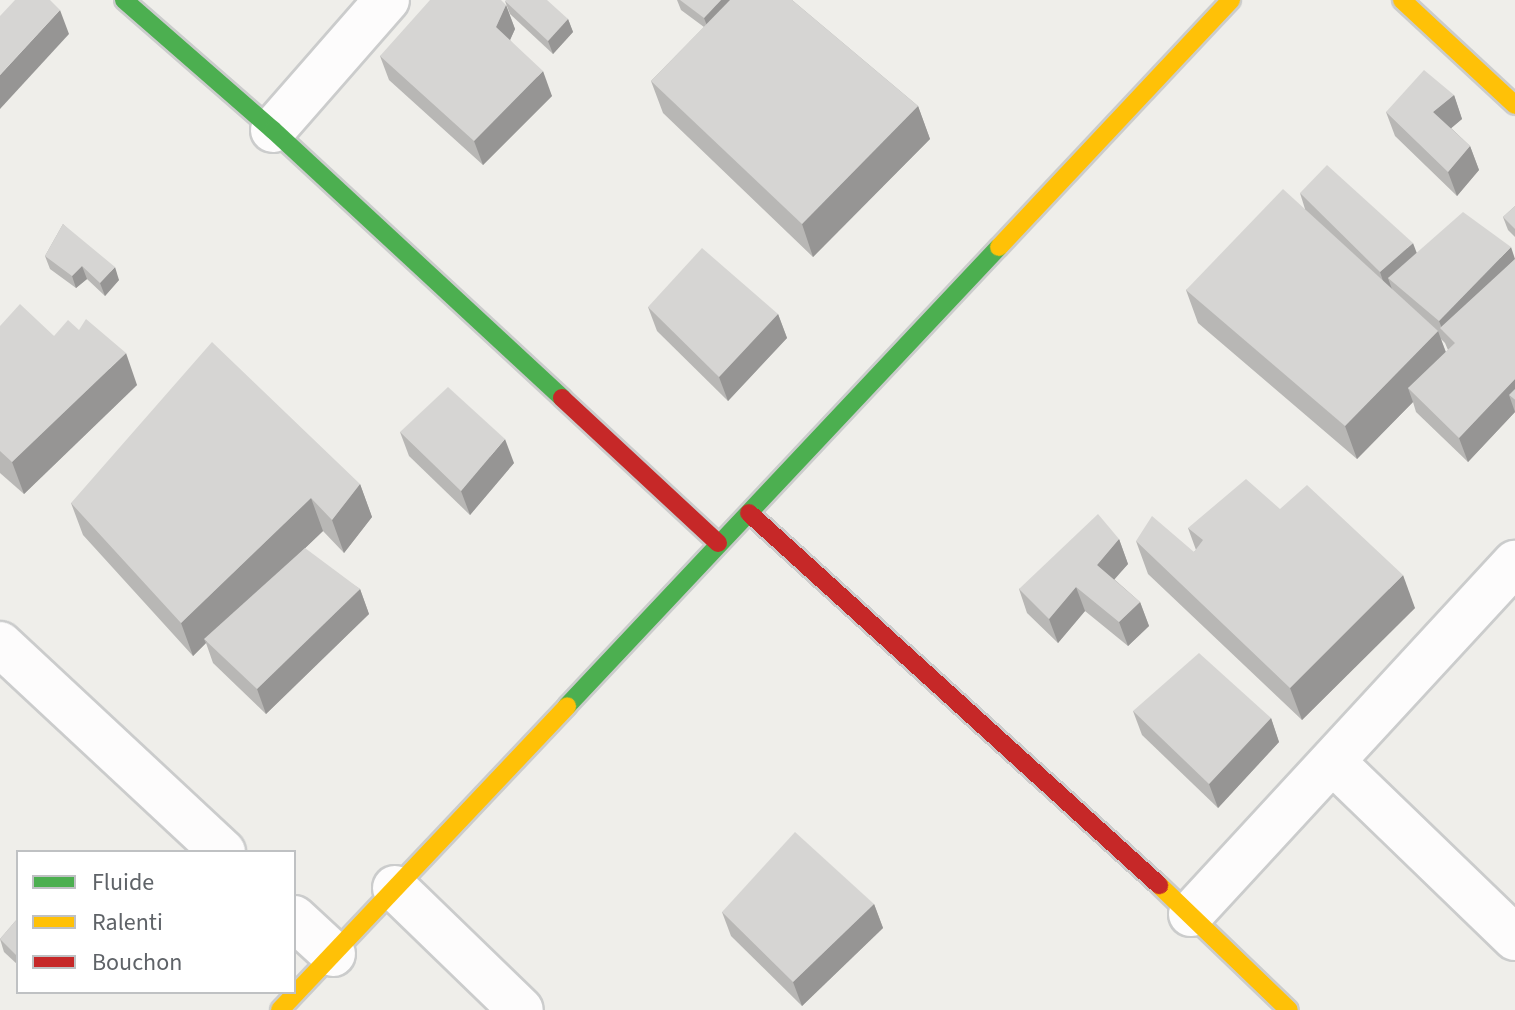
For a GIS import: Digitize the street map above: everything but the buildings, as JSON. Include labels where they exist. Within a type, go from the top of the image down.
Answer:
[{"type":"street","points":[[124,0],[273,130],[718,543]]},
{"type":"street","points":[[273,130],[387,0]]},
{"type":"street","points":[[296,993],[1231,0]]},
{"type":"street","points":[[1402,0],[1515,105]]},
{"type":"street","points":[[749,513],[1191,914],[1289,1010]]},
{"type":"street","points":[[1191,914],[1334,763],[1515,563]]},
{"type":"street","points":[[0,644],[221,850]]},
{"type":"street","points":[[1334,763],[1515,938]]},
{"type":"street","points":[[395,888],[521,1010]]},
{"type":"street","points":[[296,920],[333,954]]},
{"type":"street","points":[[280,1010],[295,994]]},
{"type":"traffic: fast","points":[[124,0],[273,130],[562,398]]},
{"type":"traffic: fast","points":[[567,706],[999,247]]},
{"type":"traffic: slow","points":[[999,247],[1231,0]]},
{"type":"traffic: slow","points":[[1402,0],[1515,105]]},
{"type":"traffic: slow","points":[[296,993],[567,706]]},
{"type":"traffic: slow","points":[[1159,885],[1289,1010]]},
{"type":"traffic: slow","points":[[280,1010],[295,994]]},
{"type":"traffic: jam","points":[[562,398],[718,543]]},
{"type":"traffic: jam","points":[[749,513],[1159,885]]}]
